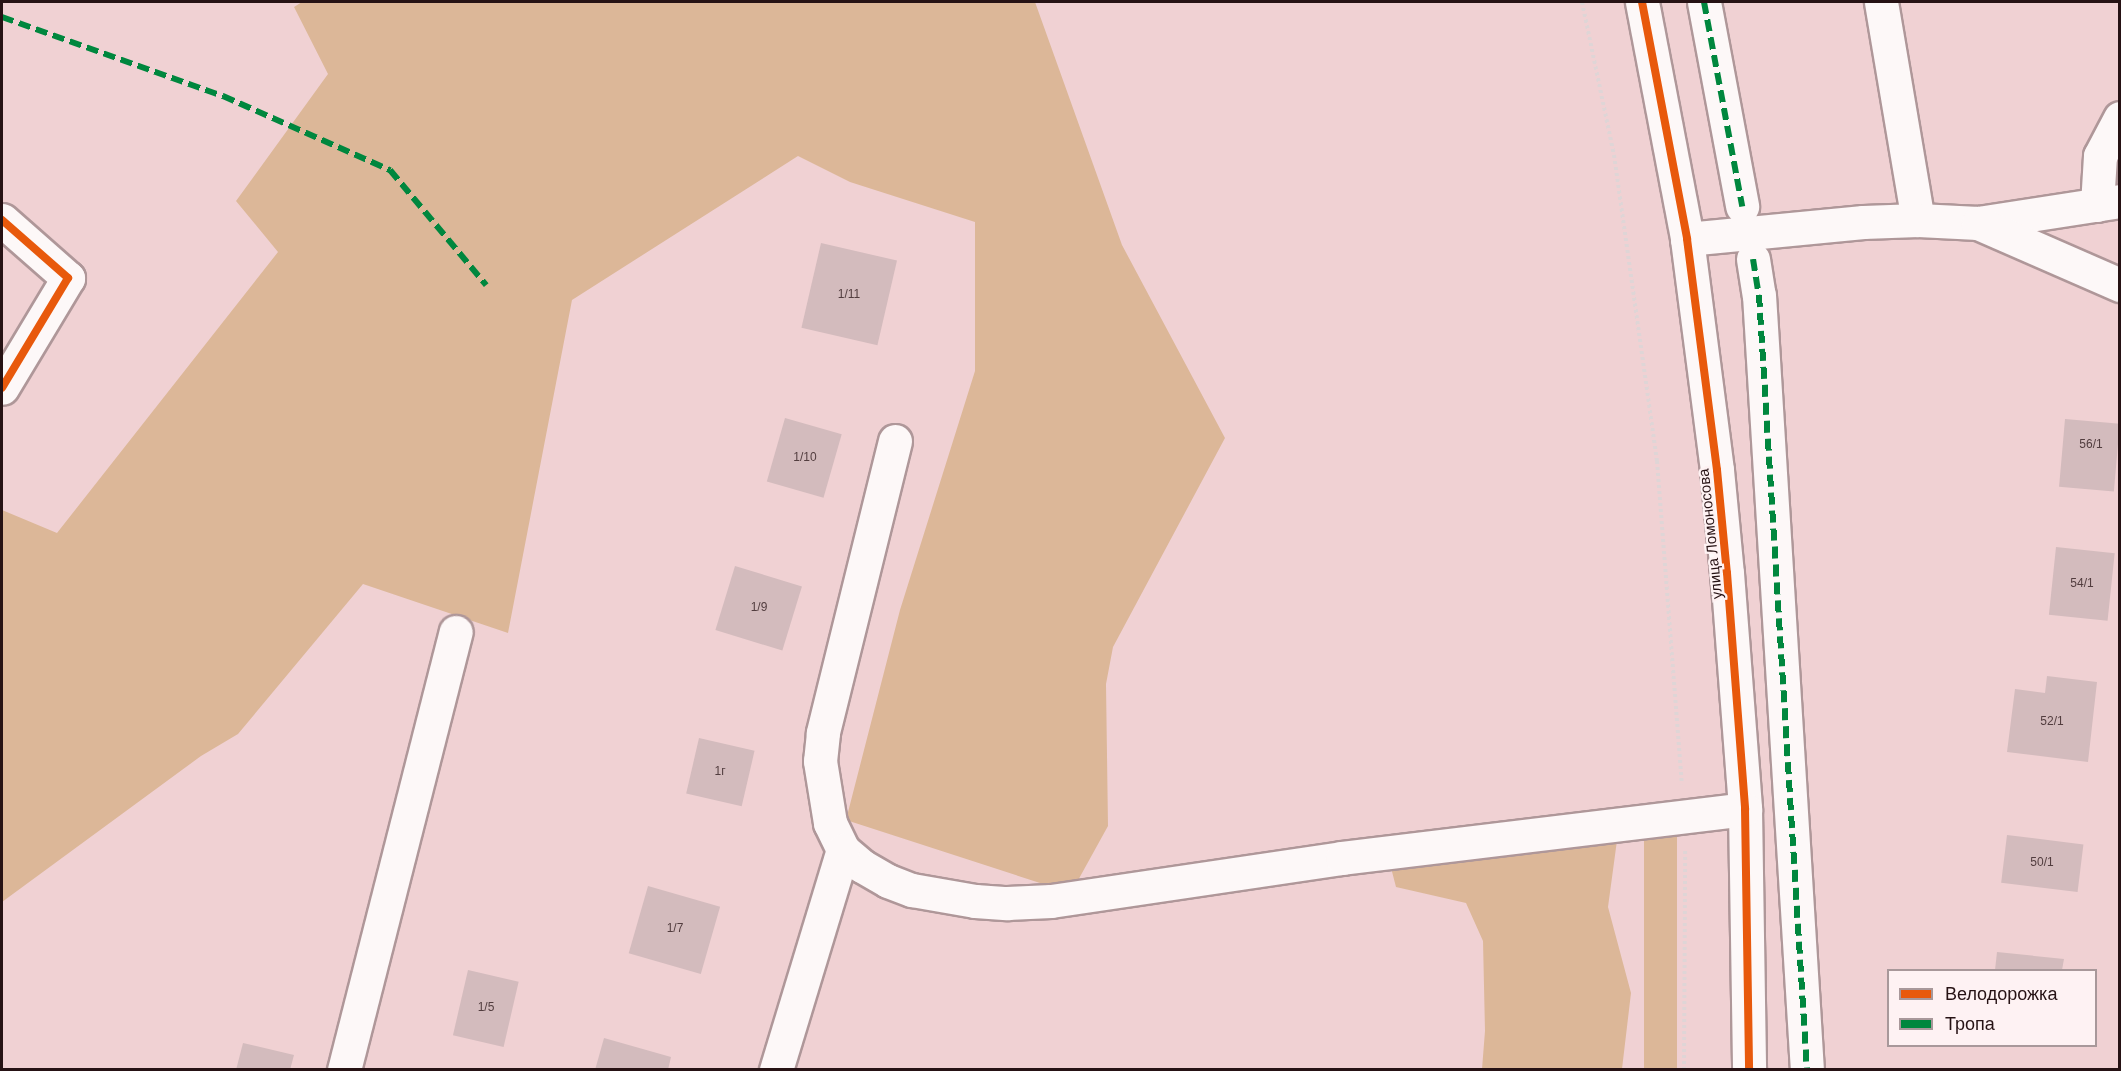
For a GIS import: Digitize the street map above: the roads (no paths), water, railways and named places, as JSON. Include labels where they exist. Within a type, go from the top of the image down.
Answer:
[{"type":"street","name":"улица Ломоносова","points":[[1642,2],[1687,239],[1719,493],[1737,680],[1745,809],[1749,1070]]},
{"type":"street","points":[[1704,2],[1742,206]]},
{"type":"street","points":[[1881,2],[1918,220]]},
{"type":"street","points":[[1687,239],[1863,222],[1918,220],[1978,223],[2108,203],[2100,156],[2120,118]]},
{"type":"street","points":[[2,220],[68,278],[2,388]]},
{"type":"street","points":[[1978,223],[2120,285]]},
{"type":"street","points":[[1752,259],[1759,295],[1807,1070]]},
{"type":"street","points":[[895,441],[823,733],[820,761],[824,796],[831,823],[843,850],[879,876],[912,890],[975,901],[1007,903],[1099,895],[1342,858],[1745,809]]},
{"type":"street","points":[[344,1070],[456,632]]},
{"type":"street","points":[[776,1070],[843,850]]}]
